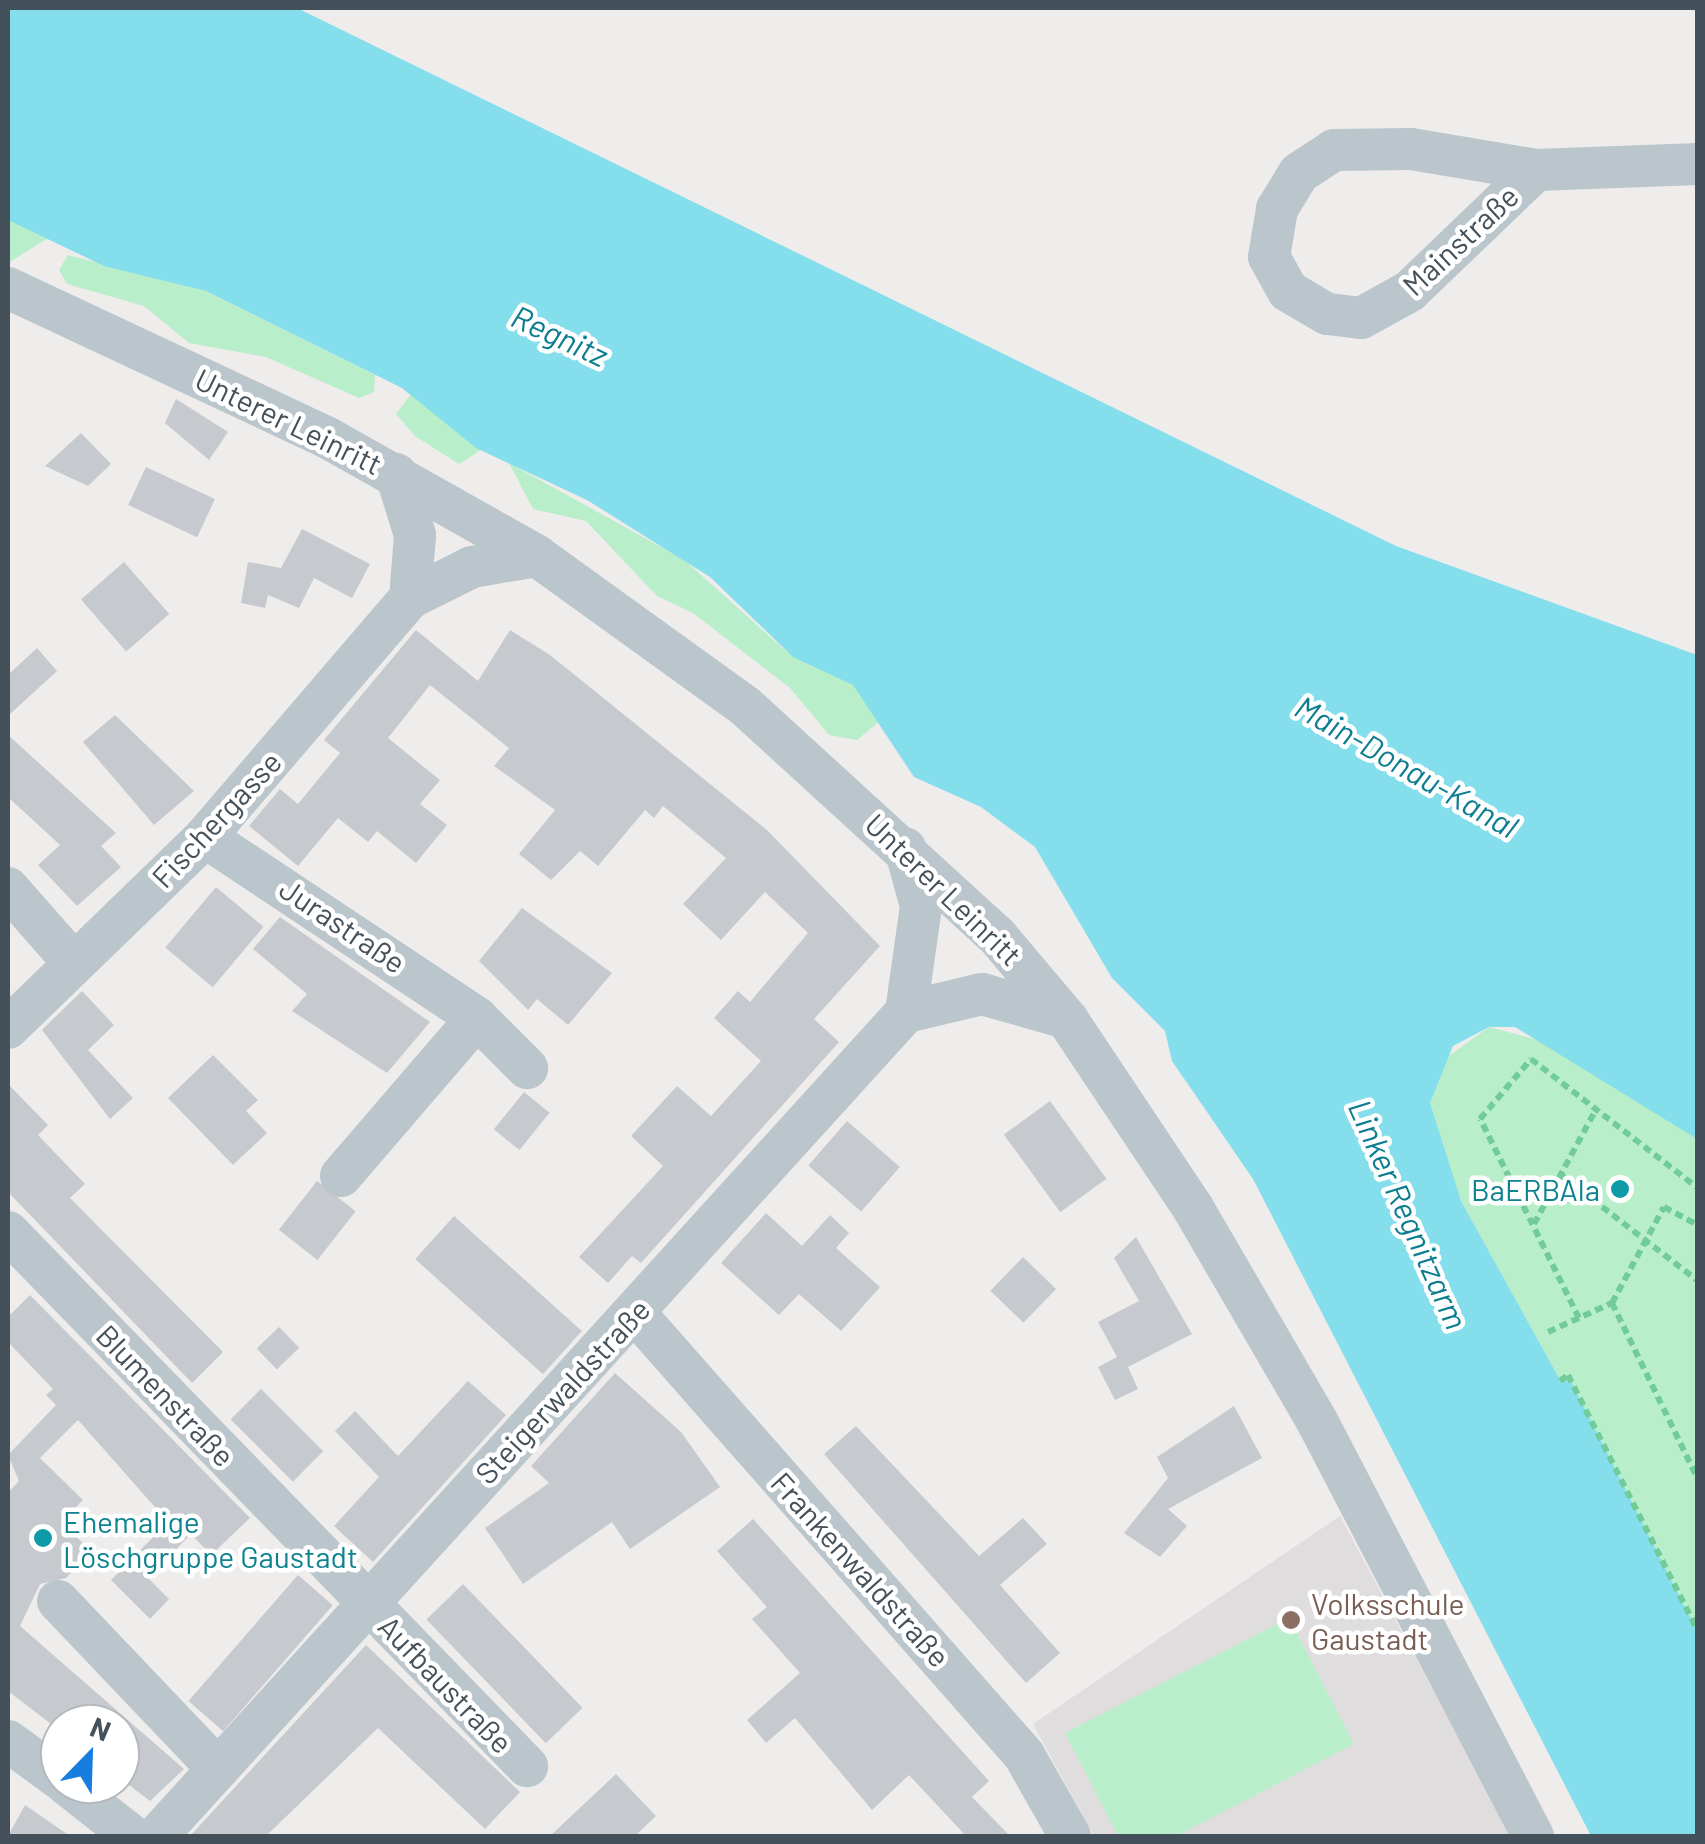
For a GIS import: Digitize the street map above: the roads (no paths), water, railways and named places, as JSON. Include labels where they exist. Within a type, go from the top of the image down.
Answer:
[{"type":"street","name":"Mainstraße","points":[[1536,170],[1410,291],[1362,318],[1326,314],[1288,291],[1268,257],[1278,209],[1298,173],[1334,150],[1411,149],[1536,170],[1698,164]]},
{"type":"street","name":"Unterer Leinritt","points":[[8,288],[396,474],[537,556],[745,706],[904,847],[1068,1019],[1193,1208],[1318,1423],[1533,1836]]},
{"type":"street","points":[[396,474],[416,535],[410,598]]},
{"type":"street","name":"Fischergasse","points":[[8,1028],[205,837],[410,598],[472,568],[537,556]]},
{"type":"street","name":"Jurastraße","points":[[205,837],[477,1018],[528,1068]]},
{"type":"street","points":[[904,847],[921,906],[906,1012],[982,994],[1068,1019]]},
{"type":"street","points":[[8,888],[74,963]]},
{"type":"street","name":"Steigerwaldstraße","points":[[156,1836],[906,1012]]},
{"type":"street","points":[[341,1176],[477,1018]]},
{"type":"street","name":"Blumenstraße","points":[[8,1232],[366,1602]]},
{"type":"street","name":"Frankenwaldstraße","points":[[634,1313],[1024,1755],[1070,1836]]},
{"type":"street","points":[[58,1602],[218,1769]]},
{"type":"street","name":"Aufbaustraße","points":[[366,1602],[526,1766]]},
{"type":"street","points":[[8,1740],[40,1764]]},
{"type":"street","points":[[91,1804],[132,1836]]},
{"type":"water","points":[[8,8],[297,8],[1396,546],[1697,655],[1697,1139],[1515,1027],[1489,1027],[1453,1046],[1430,1103],[1461,1201],[1560,1380],[1568,1375],[1697,1631],[1697,1836],[1591,1836],[1253,1179],[1172,1061],[1165,1031],[1112,978],[1035,847],[981,807],[914,777],[853,685],[793,657],[710,577],[587,500],[476,448],[402,388],[206,291],[104,266],[8,220]]},
{"type":"place","name":"BaERBAla","points":[[1620,1189]]},
{"type":"place","name":"Ehemalige Löschgruppe Gaustadt","points":[[43,1538]]},
{"type":"place","name":"Volksschule Gaustadt","points":[[1291,1620]]},
{"type":"water label","name":"Regnitz","points":[[560,335]]},
{"type":"water label","name":"Main-Donau-Kanal","points":[[1407,766]]},
{"type":"water label","name":"Linker Regnitzarm","points":[[1409,1214]]}]
